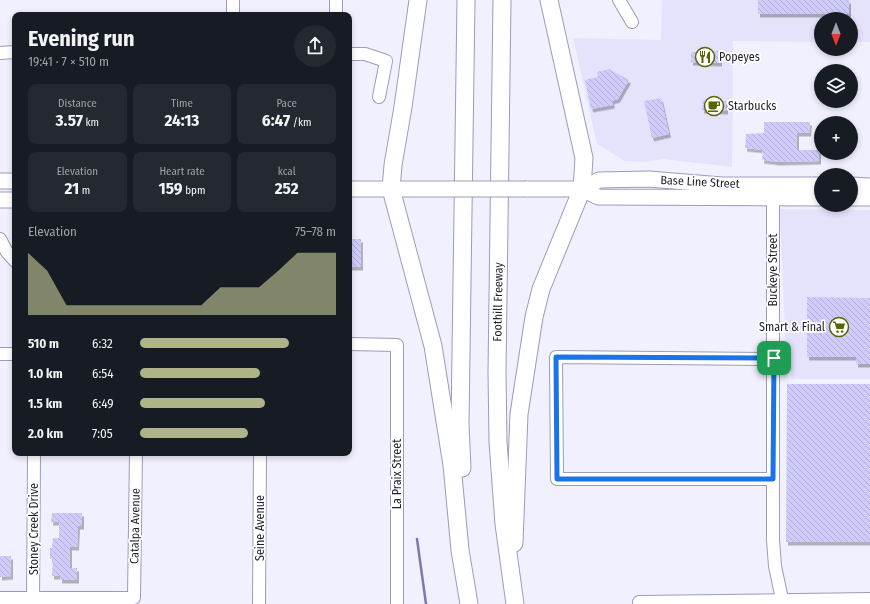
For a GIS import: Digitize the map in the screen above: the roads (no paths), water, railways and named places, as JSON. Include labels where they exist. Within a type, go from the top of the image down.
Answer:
[{"type":"highway","points":[[418,0],[393,165],[391,189],[433,346],[452,465],[460,550],[469,604]]},
{"type":"highway","points":[[466,0],[460,424],[464,497],[477,604]]},
{"type":"highway","name":"Foothill Freeway","points":[[502,0],[497,372],[500,489],[514,597]]},
{"type":"highway","points":[[514,597],[519,414],[531,331],[541,289],[582,189],[584,158],[549,0]]},
{"type":"main road","points":[[0,181],[12,181]]},
{"type":"main road","name":"Base Line Street","points":[[352,189],[582,189],[598,197],[814,186]]},
{"type":"main road","points":[[858,186],[870,186]]},
{"type":"main road","points":[[773,199],[787,191],[814,190]]},
{"type":"main road","name":"Base Line Street","points":[[722,192],[773,199],[814,198]]},
{"type":"main road","points":[[858,198],[870,198]]},
{"type":"main road","points":[[0,200],[12,200]]},
{"type":"street","points":[[233,0],[234,12]]},
{"type":"street","points":[[336,0],[336,12]]},
{"type":"street","points":[[619,0],[632,22]]},
{"type":"street","points":[[0,52],[12,52]]},
{"type":"street","points":[[352,54],[365,54],[386,61],[379,96]]},
{"type":"street","name":"Buckeye Street","points":[[773,199],[773,479],[775,566],[782,602]]},
{"type":"street","points":[[0,239],[12,258]]},
{"type":"street","name":"La Praix Street","points":[[352,344],[397,345],[397,604]]},
{"type":"street","points":[[0,354],[12,354]]},
{"type":"street","points":[[773,479],[557,479],[556,357],[774,358]]},
{"type":"street","name":"Stoney Creek Drive","points":[[34,456],[34,601]]},
{"type":"street","name":"Catalpa Avenue","points":[[34,601],[134,598],[136,456]]},
{"type":"street","name":"Seine Avenue","points":[[260,456],[260,604]]},
{"type":"street","points":[[0,598],[34,601]]},
{"type":"street","points":[[640,603],[782,602],[870,599]]},
{"type":"waterway","points":[[417,539],[426,604]]},
{"type":"place","name":"Popeyes","points":[[705,57]]},
{"type":"place","name":"Starbucks","points":[[714,106]]},
{"type":"place","name":"Smart & Final","points":[[839,327]]}]
